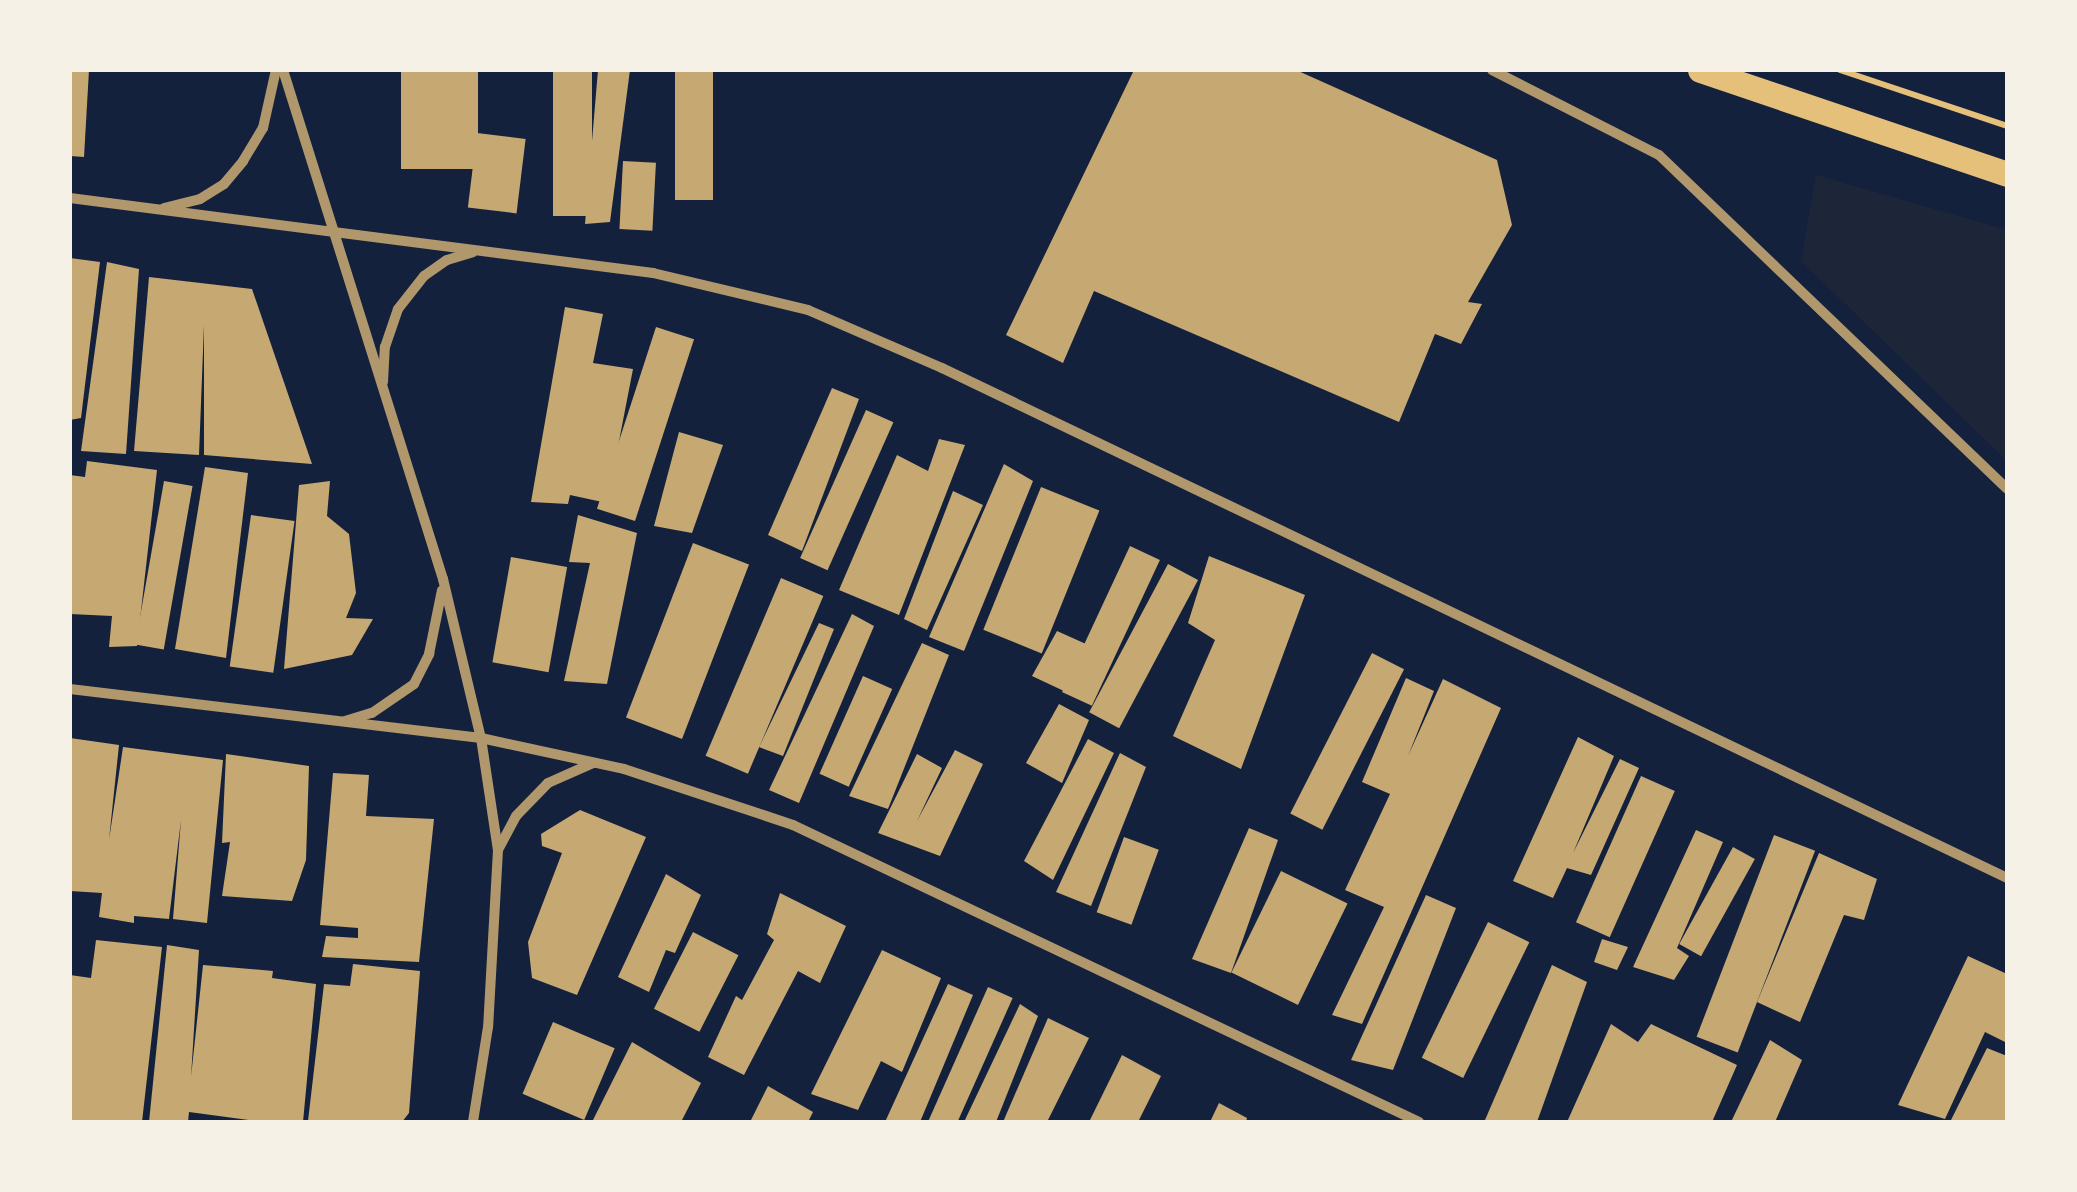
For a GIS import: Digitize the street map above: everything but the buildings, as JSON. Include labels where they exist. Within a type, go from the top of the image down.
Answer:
[{"type":"main road","points":[[1700,70],[2007,174]]},
{"type":"street","points":[[158,210],[200,199],[224,184],[263,128],[280,70]]},
{"type":"street","points":[[280,70],[444,579],[481,738],[498,850],[488,1027],[473,1122]]},
{"type":"street","points":[[1492,70],[1658,154],[2007,490]]},
{"type":"street","points":[[70,198],[654,273],[808,310],[978,386],[2007,878]]},
{"type":"street","points":[[383,391],[385,347],[398,309],[424,276],[448,260],[479,250]]},
{"type":"street","points":[[340,722],[372,714],[414,684],[434,638],[444,579]]},
{"type":"street","points":[[70,689],[481,738],[596,762],[793,825],[1419,1122]]},
{"type":"street","points":[[498,850],[516,816],[548,783],[596,762]]},
{"type":"path","points":[[1840,70],[2007,126]]},
{"type":"shaded area","points":[[1816,175],[2007,230],[2007,461],[1801,261]]}]
